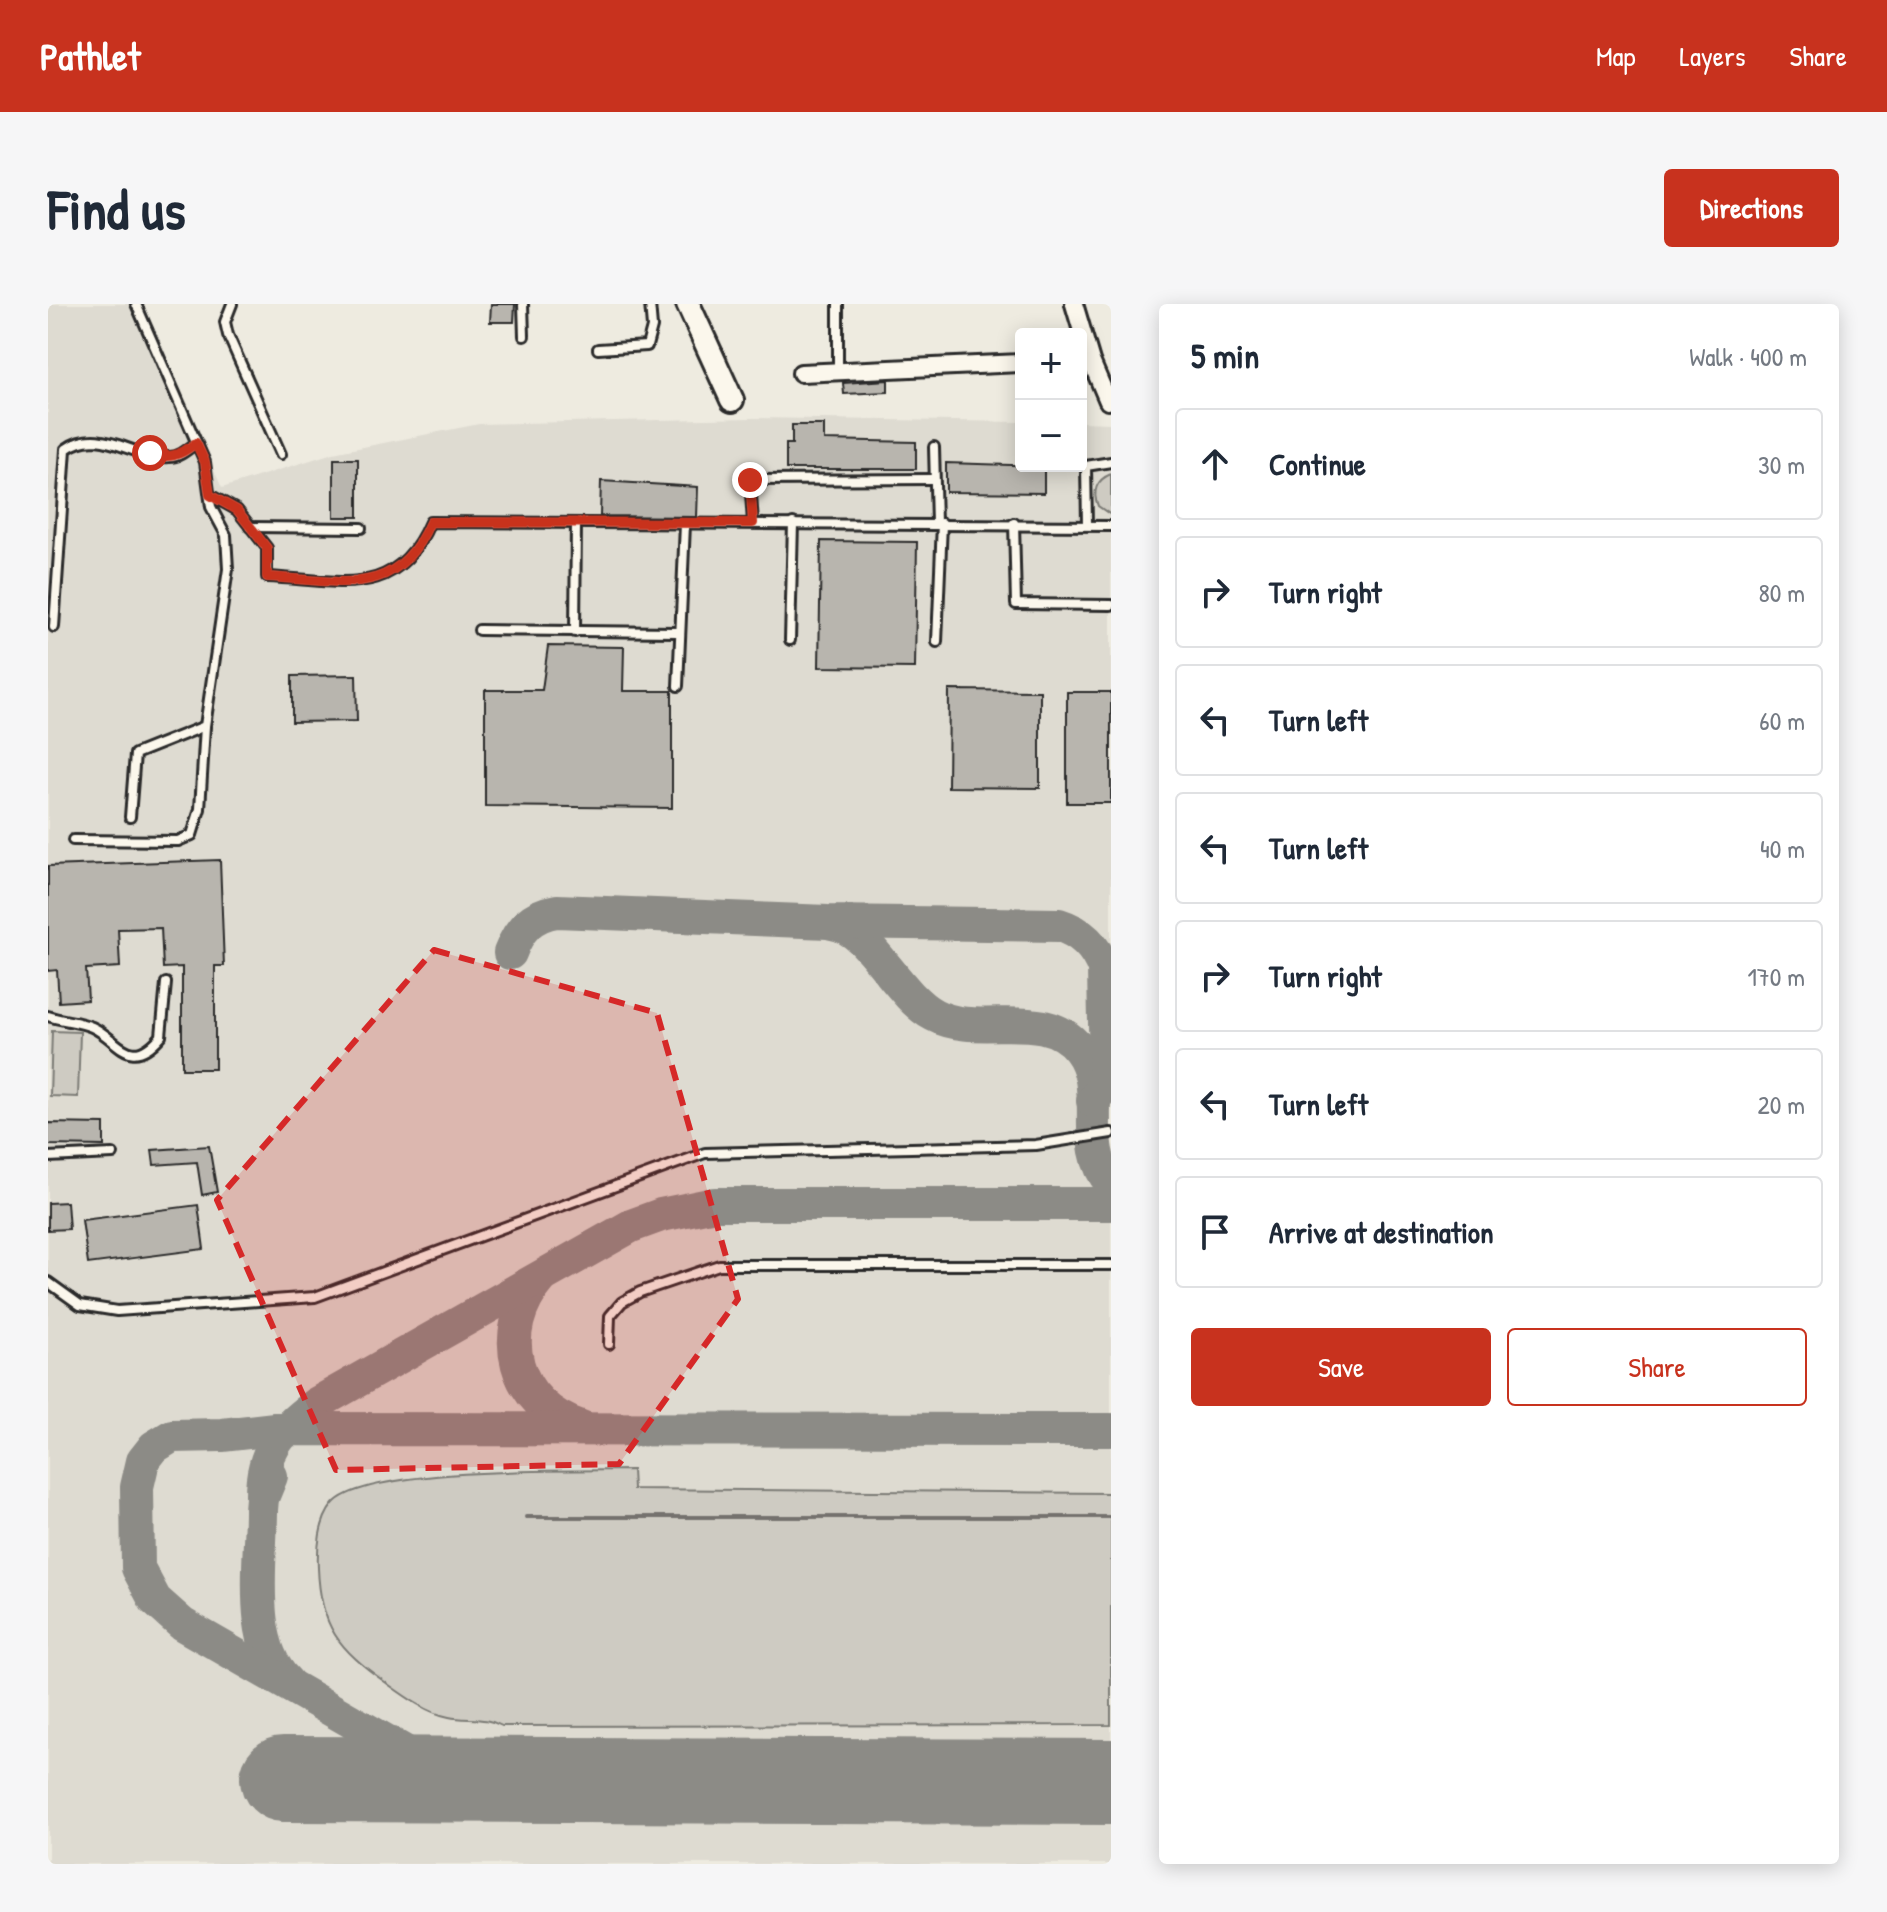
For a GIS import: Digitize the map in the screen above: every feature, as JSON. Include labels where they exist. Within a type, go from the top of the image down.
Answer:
[{"type":"street","points":[[688,304],[732,400]]},
{"type":"street","points":[[1074,304],[1079,328]]},
{"type":"street","points":[[801,373],[1015,363]]},
{"type":"street","points":[[1087,363],[1108,401]]},
{"type":"lane","points":[[73,840],[178,841],[192,835],[200,809],[205,726],[228,569],[226,535],[214,515],[205,462],[136,304]]},
{"type":"lane","points":[[232,304],[225,322],[228,335],[281,454]]},
{"type":"lane","points":[[523,304],[524,336]]},
{"type":"lane","points":[[598,349],[647,346],[652,327],[650,304]]},
{"type":"lane","points":[[838,304],[838,369]]},
{"type":"lane","points":[[54,627],[66,449],[75,443],[94,440],[166,458],[180,455],[196,443]]},
{"type":"lane","points":[[934,447],[933,479],[939,523],[937,642]]},
{"type":"lane","points":[[1087,524],[1086,466],[1111,462]]},
{"type":"lane","points":[[753,523],[750,480],[933,479]]},
{"type":"lane","points":[[210,495],[237,510],[267,548],[267,577],[370,581],[390,575],[420,547],[430,522],[1014,523],[1111,526]]},
{"type":"lane","points":[[575,632],[576,523]]},
{"type":"lane","points":[[790,640],[793,523]]},
{"type":"lane","points":[[1014,523],[1016,604],[1111,605]]},
{"type":"lane","points":[[678,686],[685,524]]},
{"type":"lane","points":[[250,527],[361,528]]},
{"type":"lane","points":[[479,630],[678,632]]},
{"type":"lane","points":[[130,817],[135,754],[205,726]]},
{"type":"lane","points":[[48,1016],[97,1029],[114,1046],[127,1052],[143,1051],[161,1036],[166,983]]},
{"type":"lane","points":[[48,1282],[80,1305],[117,1311],[315,1297],[705,1153],[1036,1145],[1111,1133]]},
{"type":"lane","points":[[48,1157],[113,1154]]},
{"type":"lane","points":[[609,1344],[610,1316],[622,1302],[640,1292],[719,1265],[1111,1265]]},
{"type":"highlighted area","points":[[434,950],[657,1013],[738,1299],[619,1464],[336,1470],[217,1200]]},
{"type":"shaded area","points":[[48,304],[139,304],[222,488],[333,453],[479,424],[751,418],[1015,422],[1015,472],[1087,472],[1087,422],[1111,423],[1111,1864],[48,1864]]},
{"type":"shaded area","points":[[1111,474],[1111,515],[1098,506],[1095,496],[1099,483]]},
{"type":"shaded area","points":[[52,1031],[80,1032],[78,1097],[50,1096]]},
{"type":"shaded area","points":[[632,1470],[633,1489],[1111,1493],[1111,1725],[502,1726],[483,1720],[449,1717],[424,1708],[355,1659],[335,1635],[323,1606],[319,1544],[328,1511],[333,1504],[353,1492],[386,1483],[474,1473]]},
{"type":"building","points":[[491,304],[515,304],[514,322],[490,322]]},
{"type":"building","points":[[888,380],[888,392],[844,394],[843,383]]},
{"type":"building","points":[[792,425],[824,425],[824,440],[916,442],[916,469],[786,469],[786,444],[792,444]]},
{"type":"building","points":[[334,459],[358,459],[358,517],[334,517]]},
{"type":"building","points":[[946,463],[1015,465],[1015,472],[1044,472],[1044,493],[946,492]]},
{"type":"building","points":[[601,481],[698,487],[697,517],[600,516]]},
{"type":"building","points":[[821,541],[917,542],[915,668],[819,667]]},
{"type":"building","points":[[548,646],[624,647],[623,691],[672,691],[672,808],[485,806],[485,690],[542,690]]},
{"type":"building","points":[[356,675],[357,721],[292,722],[292,676]]},
{"type":"building","points":[[949,690],[1040,691],[1040,788],[948,787]]},
{"type":"building","points":[[1067,692],[1111,692],[1111,803],[1067,803]]},
{"type":"building","points":[[220,860],[224,966],[215,966],[215,1069],[182,1069],[182,967],[163,968],[161,928],[118,929],[120,967],[86,969],[88,1000],[59,1002],[57,970],[48,971],[48,866]]},
{"type":"building","points":[[48,1123],[104,1124],[104,1146],[48,1145]]},
{"type":"building","points":[[209,1146],[217,1192],[202,1195],[197,1162],[154,1165],[152,1150]]},
{"type":"building","points":[[67,1202],[69,1229],[48,1230],[48,1203]]},
{"type":"building","points":[[198,1205],[204,1249],[88,1264],[82,1220]]},
{"type":"waterway","points":[[526,1517],[1111,1517]]},
{"type":"taxiway","points":[[510,953],[527,924],[557,911],[828,922],[1059,925],[1087,941],[1104,969],[1106,1076],[1104,1086],[1093,1101]]},
{"type":"taxiway","points":[[832,923],[858,936],[907,993],[934,1015],[952,1022],[1048,1028],[1065,1036],[1079,1049],[1092,1081],[1096,1151],[1101,1168],[1111,1183]]},
{"type":"taxiway","points":[[262,1498],[265,1468],[275,1444],[292,1423],[316,1404],[631,1226],[661,1215],[715,1204],[1111,1204]]},
{"type":"taxiway","points":[[540,1279],[517,1321],[515,1343],[518,1365],[526,1384],[539,1402],[581,1427]]},
{"type":"taxiway","points":[[454,1780],[182,1624],[155,1600],[138,1568],[137,1487],[143,1461],[154,1447],[172,1436],[275,1429],[1111,1430]]},
{"type":"taxiway","points":[[271,1476],[262,1498],[259,1601],[266,1646],[274,1666],[287,1682]]},
{"type":"runway","points":[[283,1779],[1111,1782]]},
{"type":"route","points":[[150,453],[166,458],[180,455],[196,443],[205,462],[210,495],[237,510],[267,548],[267,577],[370,581],[390,575],[420,547],[430,522],[753,523],[750,480]]}]
